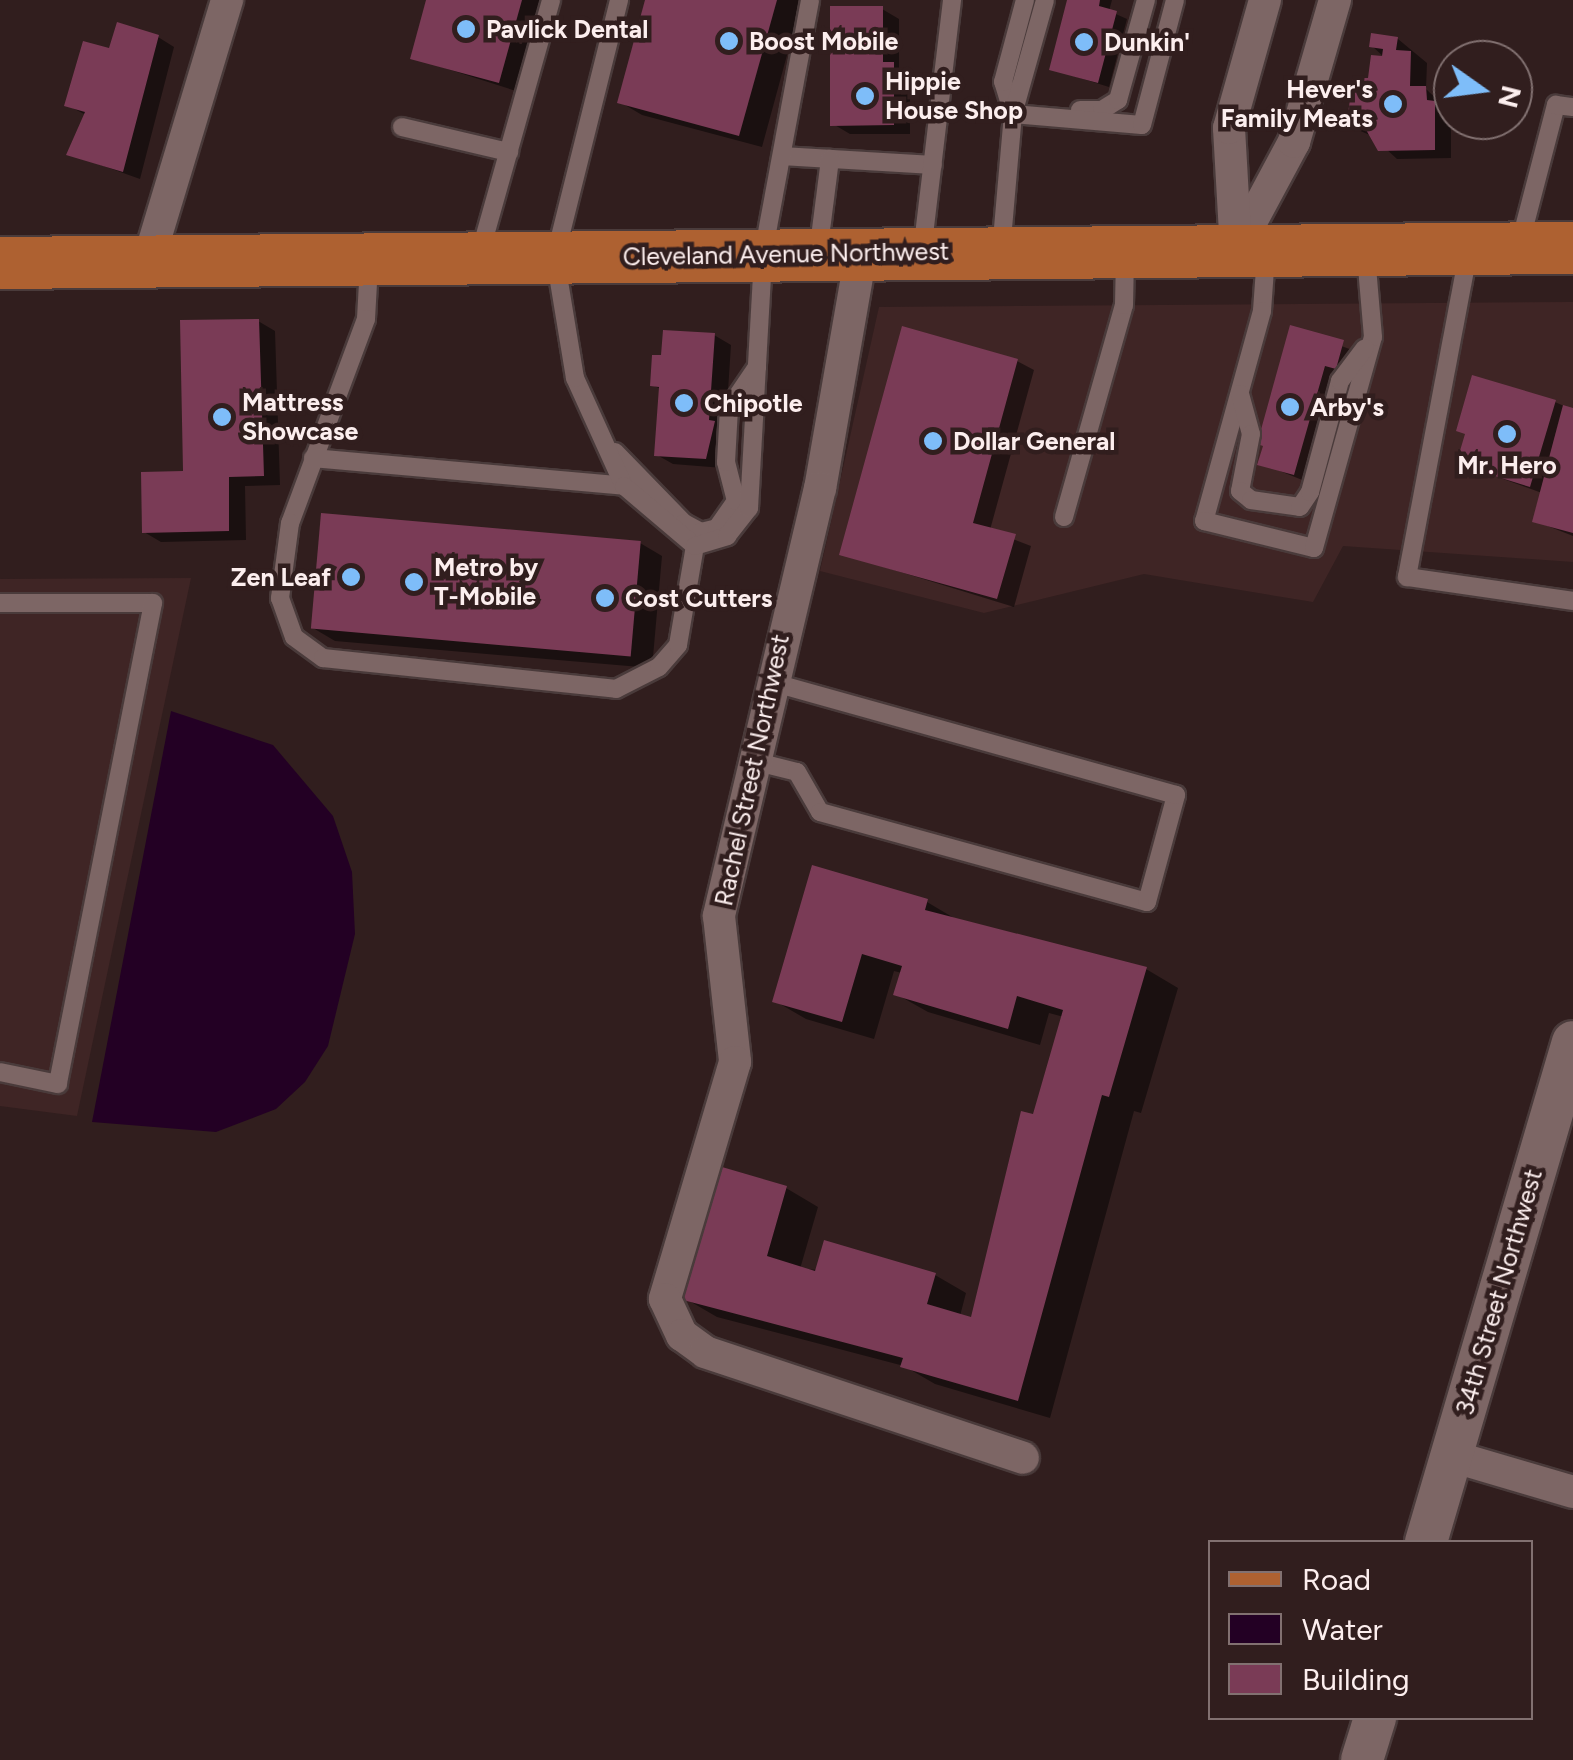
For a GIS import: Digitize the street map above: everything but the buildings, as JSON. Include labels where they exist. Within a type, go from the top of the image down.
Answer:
[{"type":"main road","name":"Cleveland Avenue Northwest","points":[[0,263],[1573,248]]},
{"type":"street","points":[[148,262],[227,0]]},
{"type":"street","points":[[1251,249],[1230,128],[1265,0]]},
{"type":"street","points":[[1251,249],[1294,142],[1335,0]]},
{"type":"street","name":"Rachel Street Northwest","points":[[839,254],[820,488],[770,682],[719,916],[734,1062],[665,1288],[666,1308],[682,1335],[705,1352],[1022,1458]]},
{"type":"street","name":"34th Street Northwest","points":[[1427,1540],[1573,1042]]},
{"type":"street","points":[[1451,1456],[1573,1492]]},
{"type":"street","points":[[1362,1760],[1374,1720]]},
{"type":"lane","points":[[479,258],[551,0]]},
{"type":"lane","points":[[619,0],[556,257],[575,378],[624,486],[694,546]]},
{"type":"lane","points":[[694,546],[727,536],[749,508],[763,254],[810,0]]},
{"type":"lane","points":[[922,252],[952,0]]},
{"type":"lane","points":[[1013,114],[1003,82],[1025,0]]},
{"type":"lane","points":[[1001,252],[1013,114],[1046,0]]},
{"type":"lane","points":[[1056,118],[1118,100],[1146,0]]},
{"type":"lane","points":[[1013,114],[1142,125],[1174,0]]},
{"type":"lane","points":[[1572,104],[1556,105],[1494,249],[1407,577],[1573,601]]},
{"type":"lane","points":[[402,126],[508,152]]},
{"type":"lane","points":[[782,156],[932,165]]},
{"type":"lane","points":[[830,158],[839,254]]},
{"type":"lane","points":[[1251,249],[1262,311],[1204,521],[1314,548],[1373,338],[1365,249]]},
{"type":"lane","points":[[1064,517],[1124,305],[1125,250]]},
{"type":"lane","points":[[369,260],[366,319],[290,523],[280,598],[294,638],[323,658],[616,689],[658,668],[678,645],[694,546]]},
{"type":"lane","points":[[1240,394],[1251,434],[1240,491],[1251,500],[1300,506],[1310,492],[1340,381],[1373,338]]},
{"type":"lane","points":[[604,441],[684,524],[701,532],[717,528],[736,501],[726,462],[729,408],[758,366]]},
{"type":"lane","points":[[313,458],[624,486]]},
{"type":"lane","points":[[0,603],[153,603],[58,1084],[0,1072]]},
{"type":"lane","points":[[754,761],[796,772],[820,812],[1147,902],[1176,795],[770,682]]},
{"type":"shaded area","points":[[1573,302],[1573,562],[1343,546],[1313,602],[1144,574],[984,613],[820,571],[879,307]]},
{"type":"shaded area","points":[[191,578],[77,1116],[0,1106],[0,579]]},
{"type":"water","points":[[171,711],[273,745],[333,816],[352,872],[355,934],[328,1046],[305,1082],[276,1109],[216,1132],[92,1122]]},
{"type":"place","name":"Pavlick Dental","points":[[466,29]]},
{"type":"place","name":"Boost Mobile","points":[[729,41]]},
{"type":"place","name":"Dunkin'","points":[[1084,42]]},
{"type":"place","name":"Hippie House Shop","points":[[865,96]]},
{"type":"place","name":"Hever's Family Meats","points":[[1393,104]]},
{"type":"place","name":"Chipotle","points":[[684,403]]},
{"type":"place","name":"Arby's","points":[[1290,407]]},
{"type":"place","name":"Mattress Showcase","points":[[222,417]]},
{"type":"place","name":"Mr. Hero","points":[[1507,434]]},
{"type":"place","name":"Dollar General","points":[[933,441]]},
{"type":"place","name":"Zen Leaf","points":[[351,577]]},
{"type":"place","name":"Metro by T-Mobile","points":[[414,582]]},
{"type":"place","name":"Cost Cutters","points":[[605,598]]}]
